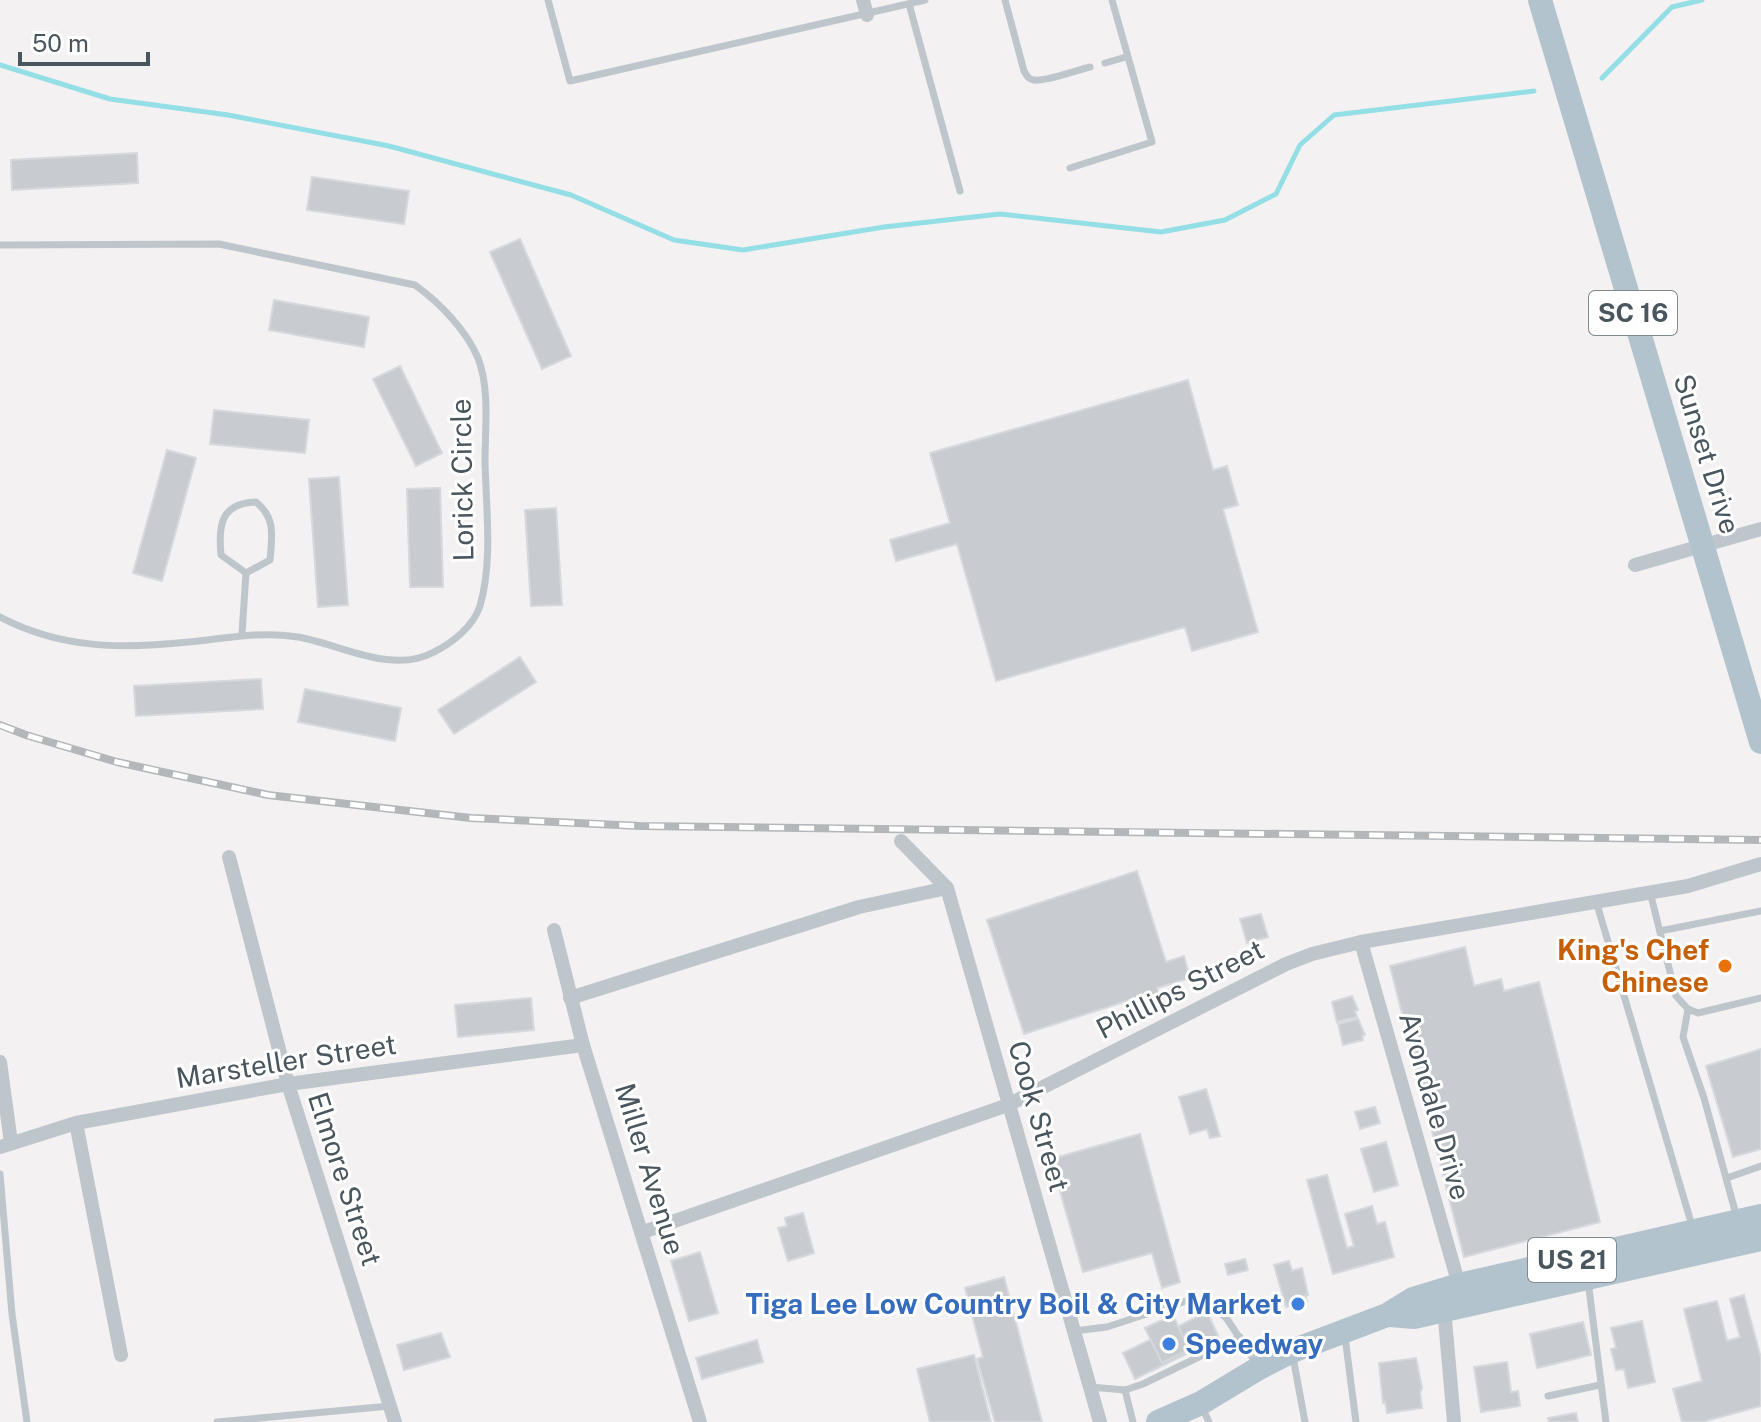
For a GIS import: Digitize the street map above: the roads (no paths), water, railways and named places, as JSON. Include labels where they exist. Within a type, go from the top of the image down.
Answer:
[{"type":"main road","name":"Sunset Drive","points":[[1540,0],[1761,742]]},
{"type":"main road","name":"US 21","points":[[1158,1422],[1205,1413],[1259,1368],[1292,1351],[1387,1315],[1413,1299],[1459,1285],[1694,1232],[1756,1232]]},
{"type":"main road","name":"US 21","points":[[1387,1315],[1414,1317],[1588,1277],[1756,1232]]},
{"type":"street","points":[[863,0],[867,15]]},
{"type":"street","points":[[1635,565],[1761,529]]},
{"type":"street","name":"Cook Street","points":[[901,841],[947,888],[1100,1422]]},
{"type":"street","name":"Elmore Street","points":[[229,857],[288,1084],[395,1422]]},
{"type":"street","name":"Phillips Street","points":[[643,1232],[1008,1105],[1286,964],[1312,954],[1361,942],[1688,886],[1761,864]]},
{"type":"street","points":[[570,998],[859,907],[947,888]]},
{"type":"street","name":"Miller Avenue","points":[[554,930],[583,1045],[700,1422]]},
{"type":"street","name":"Avondale Drive","points":[[1361,942],[1459,1285]]},
{"type":"street","name":"Marsteller Street","points":[[6,1145],[76,1123],[288,1084],[583,1045]]},
{"type":"street","points":[[0,1062],[6,1145]]},
{"type":"street","points":[[76,1123],[121,1355]]},
{"type":"street","points":[[1444,1308],[1454,1422]]},
{"type":"lane","points":[[548,0],[570,81],[925,0]]},
{"type":"lane","points":[[1005,0],[1024,71],[1032,80],[1090,67]]},
{"type":"lane","points":[[1070,168],[1152,142],[1112,0]]},
{"type":"lane","points":[[909,4],[960,191]]},
{"type":"lane","points":[[1105,63],[1126,57]]},
{"type":"lane","name":"Lorick Circle","points":[[0,245],[219,244],[415,285],[436,300],[478,359],[485,393],[486,574],[479,610],[459,637],[430,655],[401,661],[298,637],[242,633],[190,642],[117,646],[57,640],[25,630],[0,617]]},
{"type":"lane","points":[[241,502],[256,502],[267,511],[272,532],[270,560],[246,573],[221,555],[219,532],[230,508],[241,502]]},
{"type":"lane","points":[[242,633],[246,573]]},
{"type":"lane","points":[[1650,892],[1676,996],[1688,1009],[1698,1013],[1761,998]]},
{"type":"lane","points":[[1596,901],[1694,1232]]},
{"type":"lane","points":[[1660,931],[1761,911]]},
{"type":"lane","points":[[1688,1009],[1683,1037],[1727,1178],[1756,1232]]},
{"type":"lane","points":[[1727,1178],[1761,1166]]},
{"type":"lane","points":[[0,1174],[12,1314],[27,1422]]},
{"type":"lane","points":[[1588,1277],[1606,1422]]},
{"type":"lane","points":[[1074,1331],[1118,1325],[1189,1300],[1210,1303],[1240,1337],[1259,1368]]},
{"type":"lane","points":[[0,1315],[12,1314]]},
{"type":"lane","points":[[1344,1331],[1356,1422]]},
{"type":"lane","points":[[1090,1387],[1125,1390],[1143,1384],[1240,1337]]},
{"type":"lane","points":[[1292,1351],[1305,1422]]},
{"type":"lane","points":[[1548,1396],[1600,1385]]},
{"type":"lane","points":[[1125,1390],[1133,1422]]},
{"type":"lane","points":[[217,1422],[390,1406]]},
{"type":"waterway","points":[[1602,78],[1672,7],[1702,0]]},
{"type":"waterway","points":[[0,65],[110,99],[228,115],[389,146],[571,195],[674,240],[743,250],[884,227],[1000,214],[1161,232],[1225,220],[1276,194],[1300,145],[1334,115],[1534,91]]},
{"type":"railway","points":[[0,725],[117,762],[268,795],[471,818],[640,826],[1761,840]]},
{"type":"place","name":"King's Chef Chinese","points":[[1725,966]]},
{"type":"place","name":"Tiga Lee Low Country Boil & City Market","points":[[1298,1304]]},
{"type":"place","name":"Speedway","points":[[1169,1344]]}]
